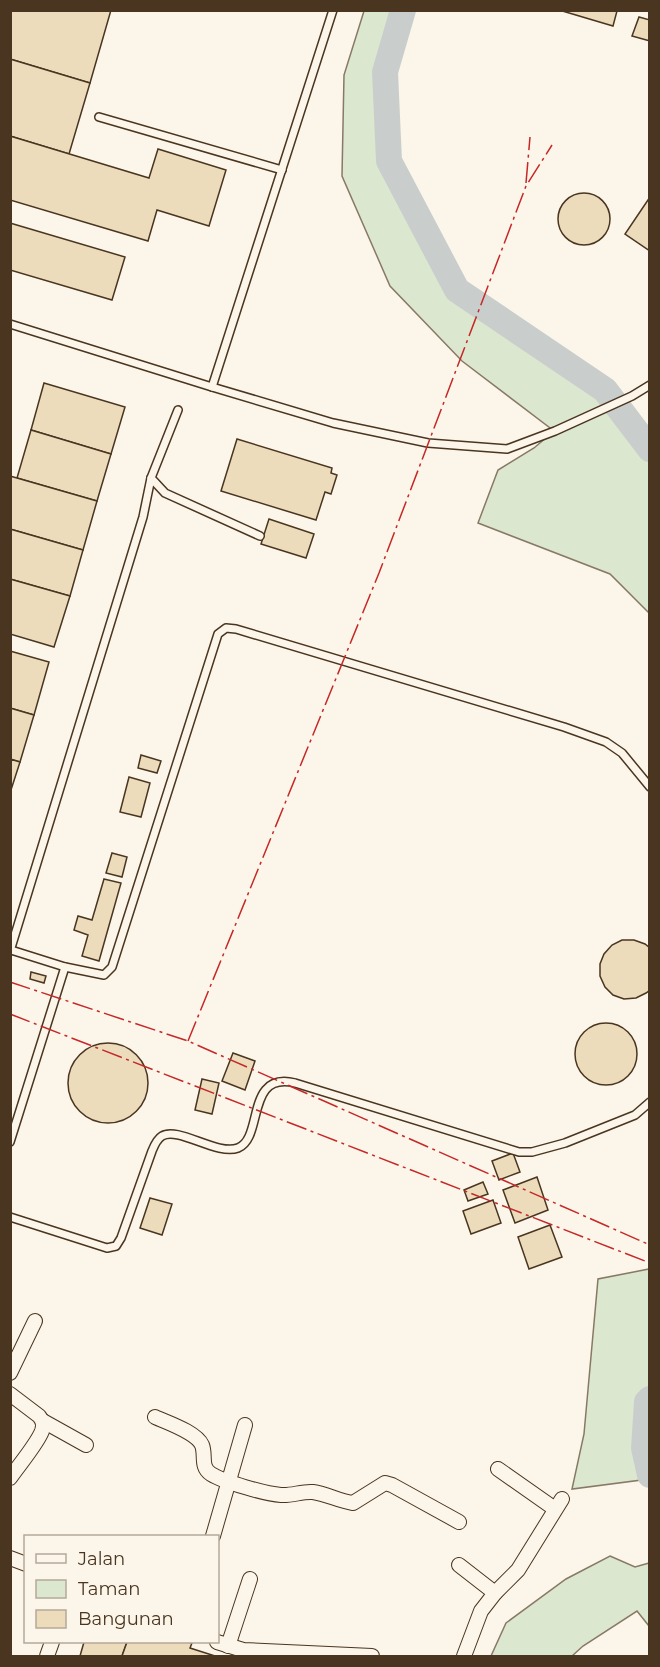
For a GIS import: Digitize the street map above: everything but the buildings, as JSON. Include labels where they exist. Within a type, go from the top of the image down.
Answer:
[{"type":"street","points":[[10,1373],[35,1321]]},
{"type":"street","points":[[10,1394],[43,1421],[86,1445]]},
{"type":"street","points":[[155,1417],[192,1434],[202,1444],[206,1470],[228,1482],[282,1495],[310,1491],[353,1503],[384,1483],[392,1485],[459,1522]]},
{"type":"street","points":[[10,1478],[38,1438],[43,1421]]},
{"type":"street","points":[[213,1535],[245,1425]]},
{"type":"street","points":[[464,1656],[481,1611],[518,1570],[559,1504],[498,1469]]},
{"type":"street","points":[[459,1565],[495,1593]]},
{"type":"street","points":[[250,1579],[222,1644],[243,1650],[372,1656]]},
{"type":"lane","points":[[212,387],[333,10]]},
{"type":"lane","points":[[99,117],[282,170]]},
{"type":"lane","points":[[10,324],[333,423],[428,443],[507,449],[555,431],[632,396],[650,385]]},
{"type":"lane","points":[[178,410],[151,478],[144,517],[11,951],[65,967],[104,975],[112,967],[218,634],[226,628],[236,629],[553,723],[606,742],[622,753],[650,787]]},
{"type":"lane","points":[[151,478],[165,494],[260,536]]},
{"type":"lane","points":[[10,1142],[65,967]]},
{"type":"lane","points":[[10,1217],[107,1248],[116,1246],[121,1238],[152,1151],[159,1139],[164,1134],[172,1134],[221,1149],[241,1147],[247,1142],[265,1091],[280,1081],[295,1083],[527,1153],[565,1143],[625,1119],[650,1102]]},
{"type":"green space","points":[[364,11],[403,11],[385,72],[389,161],[457,290],[605,390],[649,449],[649,613],[610,574],[478,523],[498,470],[534,448],[554,431],[462,361],[390,286],[342,176],[344,75]]},
{"type":"green space","points":[[649,1269],[649,1479],[572,1489],[584,1434],[598,1279]]},
{"type":"green space","points":[[610,1556],[635,1567],[649,1563],[649,1626],[637,1611],[583,1646],[572,1656],[491,1656],[506,1623],[566,1579]]},
{"type":"waterway","points":[[403,10],[385,72],[389,161],[457,290],[605,390],[650,449]]},
{"type":"waterway","points":[[650,1399],[647,1402],[644,1448],[650,1475]]},
{"type":"power","points":[[526,183],[530,137]]},
{"type":"power","points":[[188,1041],[379,573],[526,186],[552,145]]},
{"type":"power","points":[[10,982],[188,1041],[650,1245]]},
{"type":"power","points":[[10,1014],[650,1263]]}]
